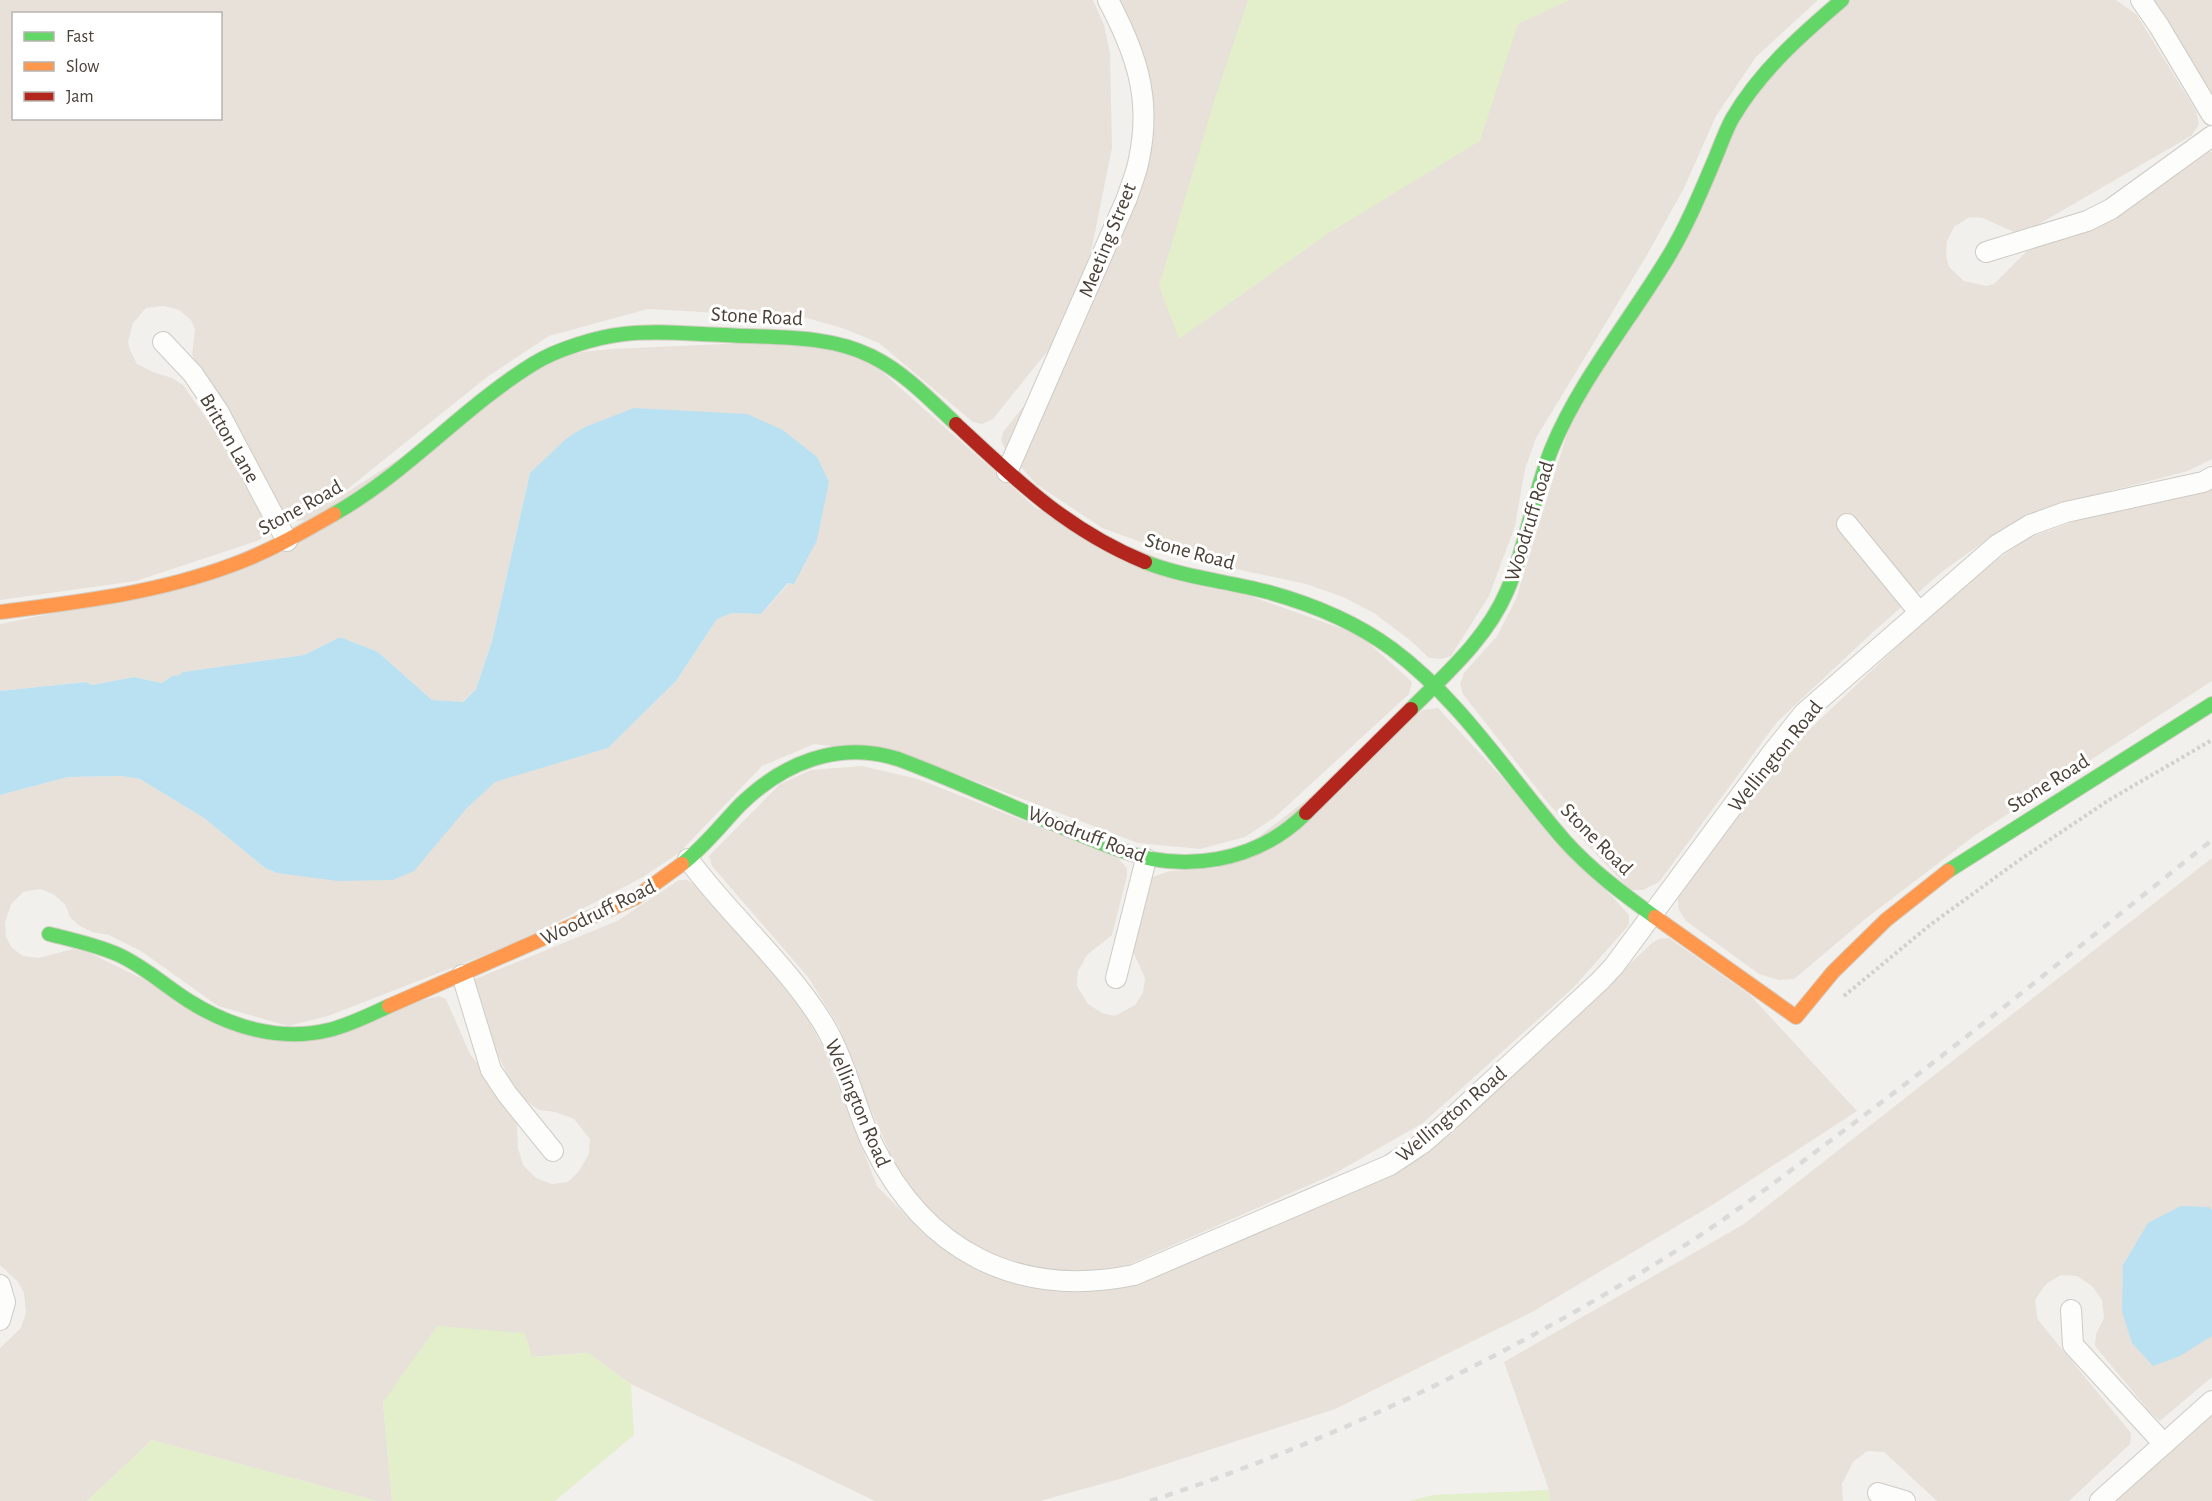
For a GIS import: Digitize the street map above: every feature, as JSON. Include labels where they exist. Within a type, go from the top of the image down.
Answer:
[{"type":"street","name":"Meeting Street","points":[[1008,472],[1127,198],[1139,159],[1144,117],[1140,76],[1127,36],[1108,0]]},
{"type":"street","name":"Woodruff Road","points":[[49,934],[119,955],[195,1005],[224,1021],[258,1031],[291,1034],[324,1031],[358,1020],[635,898],[688,859],[748,797],[785,768],[816,756],[849,751],[882,754],[913,765],[1118,850],[1146,859],[1190,863],[1215,861],[1263,845],[1284,833],[1458,662],[1485,630],[1507,592],[1522,551],[1551,448],[1575,402],[1668,257],[1692,213],[1732,120],[1760,78],[1793,42],[1842,0]]},
{"type":"street","points":[[2141,0],[2212,115]]},
{"type":"street","points":[[1986,252],[2087,221],[2111,209],[2212,136]]},
{"type":"street","name":"Stone Road","points":[[0,612],[106,599],[170,585],[233,565],[287,541],[347,507],[400,468],[498,387],[536,362],[577,345],[623,334],[669,333],[802,339],[837,343],[870,355],[900,372],[1008,472],[1078,529],[1121,552],[1165,570],[1264,591],[1309,605],[1351,623],[1381,642],[1426,677],[1458,711],[1566,842],[1617,890],[1796,1017],[1833,972],[1886,920],[1943,874],[2212,704]]},
{"type":"street","name":"Britton Lane","points":[[163,342],[193,374],[218,411],[287,541]]},
{"type":"street","name":"Wellington Road","points":[[688,859],[797,984],[825,1026],[887,1173],[928,1225],[955,1245],[986,1262],[1016,1274],[1050,1280],[1109,1280],[1134,1275],[1390,1165],[1423,1143],[1614,966],[1804,713],[1997,545],[2030,525],[2066,512],[2194,484],[2212,477]]},
{"type":"street","points":[[1847,524],[1919,612]]},
{"type":"street","points":[[1116,978],[1146,859]]},
{"type":"street","points":[[462,975],[491,1070],[507,1095],[553,1151]]},
{"type":"street","points":[[0,1285],[5,1302],[0,1320]]},
{"type":"street","points":[[2071,1310],[2073,1345],[2164,1444]]},
{"type":"street","points":[[2100,1501],[2212,1401]]},
{"type":"street","points":[[1878,1493],[1905,1501]]},
{"type":"path","points":[[1838,1001],[1930,925],[2018,861],[2109,800],[2212,740]]},
{"type":"shaded area","points":[[0,0],[1093,0],[1104,25],[1110,52],[1112,148],[1088,267],[1054,343],[993,419],[982,424],[973,422],[879,343],[845,329],[807,318],[648,309],[549,336],[487,377],[309,520],[295,521],[282,517],[192,355],[195,329],[191,320],[179,310],[164,306],[146,308],[133,323],[128,342],[137,364],[183,385],[216,432],[266,524],[262,538],[257,541],[136,581],[0,600]]},
{"type":"shaded area","points":[[1114,0],[1818,0],[1756,57],[1716,116],[1684,188],[1647,255],[1536,438],[1525,469],[1515,526],[1489,596],[1451,656],[1441,659],[1429,658],[1374,613],[1343,597],[1306,584],[1185,558],[1102,528],[1036,484],[1005,449],[1001,440],[1003,432],[1067,352],[1104,257],[1133,144],[1138,93]]},
{"type":"shaded area","points":[[1849,0],[2116,0],[2137,15],[2196,111],[2199,124],[2191,136],[2025,232],[2014,232],[1983,218],[1969,217],[1954,227],[1947,241],[1946,255],[1949,267],[1964,281],[1987,286],[1994,284],[2028,250],[2206,151],[2212,152],[2212,459],[2188,471],[2041,509],[1999,531],[1943,571],[1874,631],[1777,722],[1659,882],[1643,890],[1630,890],[1548,803],[1463,694],[1460,684],[1464,673],[1497,636],[1516,599],[1570,424],[1759,87]]},
{"type":"shaded area","points":[[2151,0],[2212,0],[2212,103]]},
{"type":"shaded area","points":[[771,342],[841,349],[880,370],[1036,508],[1256,598],[1360,635],[1412,682],[1409,694],[1274,818],[1245,837],[1200,849],[1138,843],[907,755],[814,744],[762,766],[680,852],[643,877],[521,941],[328,1016],[288,1026],[218,1006],[141,951],[109,935],[92,932],[78,925],[70,917],[65,904],[53,894],[40,889],[23,892],[11,904],[5,923],[6,937],[12,948],[23,956],[38,958],[73,949],[88,952],[264,1039],[439,996],[446,999],[470,1054],[513,1110],[517,1122],[518,1148],[523,1165],[536,1178],[552,1184],[568,1182],[579,1171],[589,1154],[590,1139],[574,1119],[555,1112],[539,1110],[513,1088],[472,997],[473,980],[617,921],[679,880],[687,880],[696,885],[794,993],[823,1047],[877,1186],[925,1235],[955,1255],[1068,1287],[1130,1287],[1386,1175],[1516,1071],[1652,943],[1659,939],[1669,938],[1750,995],[1857,1111],[1714,1204],[1532,1312],[1335,1409],[1123,1478],[1040,1501],[875,1501],[631,1384],[588,1353],[532,1357],[383,1402],[392,1501],[377,1501],[152,1440],[87,1501],[0,1501],[0,1348],[21,1328],[26,1312],[24,1293],[18,1282],[0,1265],[0,795],[68,777],[122,776],[140,779],[204,818],[265,868],[277,873],[466,809],[495,781],[608,748],[676,681],[717,619],[732,613],[761,614],[789,583],[530,473],[492,641],[476,689],[462,702],[432,700],[378,652],[340,637],[304,655],[184,672],[162,683],[134,677],[92,685],[85,682],[0,691],[0,624],[210,581],[561,354],[612,349]]},
{"type":"shaded area","points":[[2212,484],[2212,681],[1974,836],[1864,920],[1794,979],[1779,980],[1759,974],[1686,921],[1679,910],[1677,895],[1774,763],[1964,583],[2028,538],[2097,513]]},
{"type":"shaded area","points":[[1438,708],[1629,915],[1629,925],[1573,988],[1423,1123],[1332,1175],[1128,1265],[1074,1273],[1030,1267],[982,1250],[940,1226],[900,1176],[864,1094],[839,1027],[808,977],[712,866],[709,856],[780,784],[811,770],[862,766],[918,779],[1118,858],[1127,868],[1112,935],[1087,955],[1078,971],[1077,986],[1088,1004],[1102,1013],[1115,1016],[1135,1005],[1143,993],[1145,978],[1129,943],[1147,879],[1170,871],[1218,868],[1423,710]]},
{"type":"shaded area","points":[[2212,858],[2212,1377],[2160,1421],[2095,1346],[2096,1334],[2104,1318],[2102,1300],[2092,1286],[2077,1276],[2061,1275],[2046,1284],[2035,1300],[2038,1320],[2131,1433],[2130,1444],[2069,1501],[1937,1501],[1884,1452],[1867,1451],[1853,1462],[1842,1484],[1843,1501],[1550,1501],[1549,1490],[1504,1362],[1744,1224]]},
{"type":"shaded area","points":[[2212,1405],[2212,1501],[2103,1501]]},
{"type":"green space","points":[[1248,0],[1570,0],[1518,24],[1480,141],[1329,233],[1179,339],[1159,286],[1214,101]]},
{"type":"green space","points":[[437,1326],[525,1333],[532,1357],[588,1353],[631,1384],[634,1435],[555,1501],[392,1501],[383,1402]]},
{"type":"green space","points":[[152,1440],[377,1501],[87,1501]]},
{"type":"green space","points":[[1549,1490],[1550,1501],[1409,1501],[1433,1495]]},
{"type":"water","points":[[634,408],[747,414],[783,430],[817,457],[829,482],[817,540],[794,584],[788,583],[761,614],[732,613],[717,619],[676,681],[608,748],[495,782],[466,809],[414,871],[393,880],[338,881],[277,873],[265,868],[204,818],[140,779],[122,776],[68,777],[0,795],[0,691],[86,682],[92,685],[134,677],[162,683],[183,672],[304,655],[340,637],[378,652],[432,700],[463,702],[476,689],[492,641],[530,473],[567,438],[585,427]]},
{"type":"water","points":[[2181,1206],[2209,1207],[2212,1210],[2212,1336],[2180,1356],[2153,1366],[2132,1343],[2122,1312],[2123,1265],[2148,1223]]},
{"type":"railway","points":[[1150,1501],[1292,1449],[1432,1387],[1500,1353],[1632,1278],[1716,1225],[1850,1126],[2212,840]]},
{"type":"traffic: fast","points":[[1411,709],[1465,654],[1499,608],[1520,556],[1545,465],[1563,423],[1590,375],[1674,247],[1732,119],[1768,70],[1796,41],[1842,0]]},
{"type":"traffic: fast","points":[[334,514],[361,498],[482,400],[533,364],[565,349],[613,336],[636,333],[674,333],[799,338],[836,344],[883,362],[916,387],[956,424]]},
{"type":"traffic: fast","points":[[1145,562],[1298,601],[1347,622],[1392,649],[1417,669],[1462,715],[1575,852],[1631,900],[1655,917]]},
{"type":"traffic: fast","points":[[1948,871],[2212,704]]},
{"type":"traffic: fast","points":[[682,864],[740,805],[774,777],[813,759],[854,752],[898,759],[1108,846],[1142,857],[1167,861],[1192,862],[1241,853],[1265,843],[1286,830],[1306,813]]},
{"type":"traffic: fast","points":[[49,934],[119,955],[138,965],[205,1010],[238,1025],[256,1030],[292,1034],[329,1030],[352,1023],[389,1006]]},
{"type":"traffic: slow","points":[[0,612],[146,590],[204,575],[258,554],[334,514]]},
{"type":"traffic: slow","points":[[389,1006],[635,898],[682,864]]},
{"type":"traffic: slow","points":[[1655,917],[1796,1017],[1833,972],[1886,920],[1948,871]]},
{"type":"traffic: jam","points":[[956,424],[1022,484],[1067,519],[1091,535],[1145,562]]},
{"type":"traffic: jam","points":[[1306,813],[1411,709]]}]
